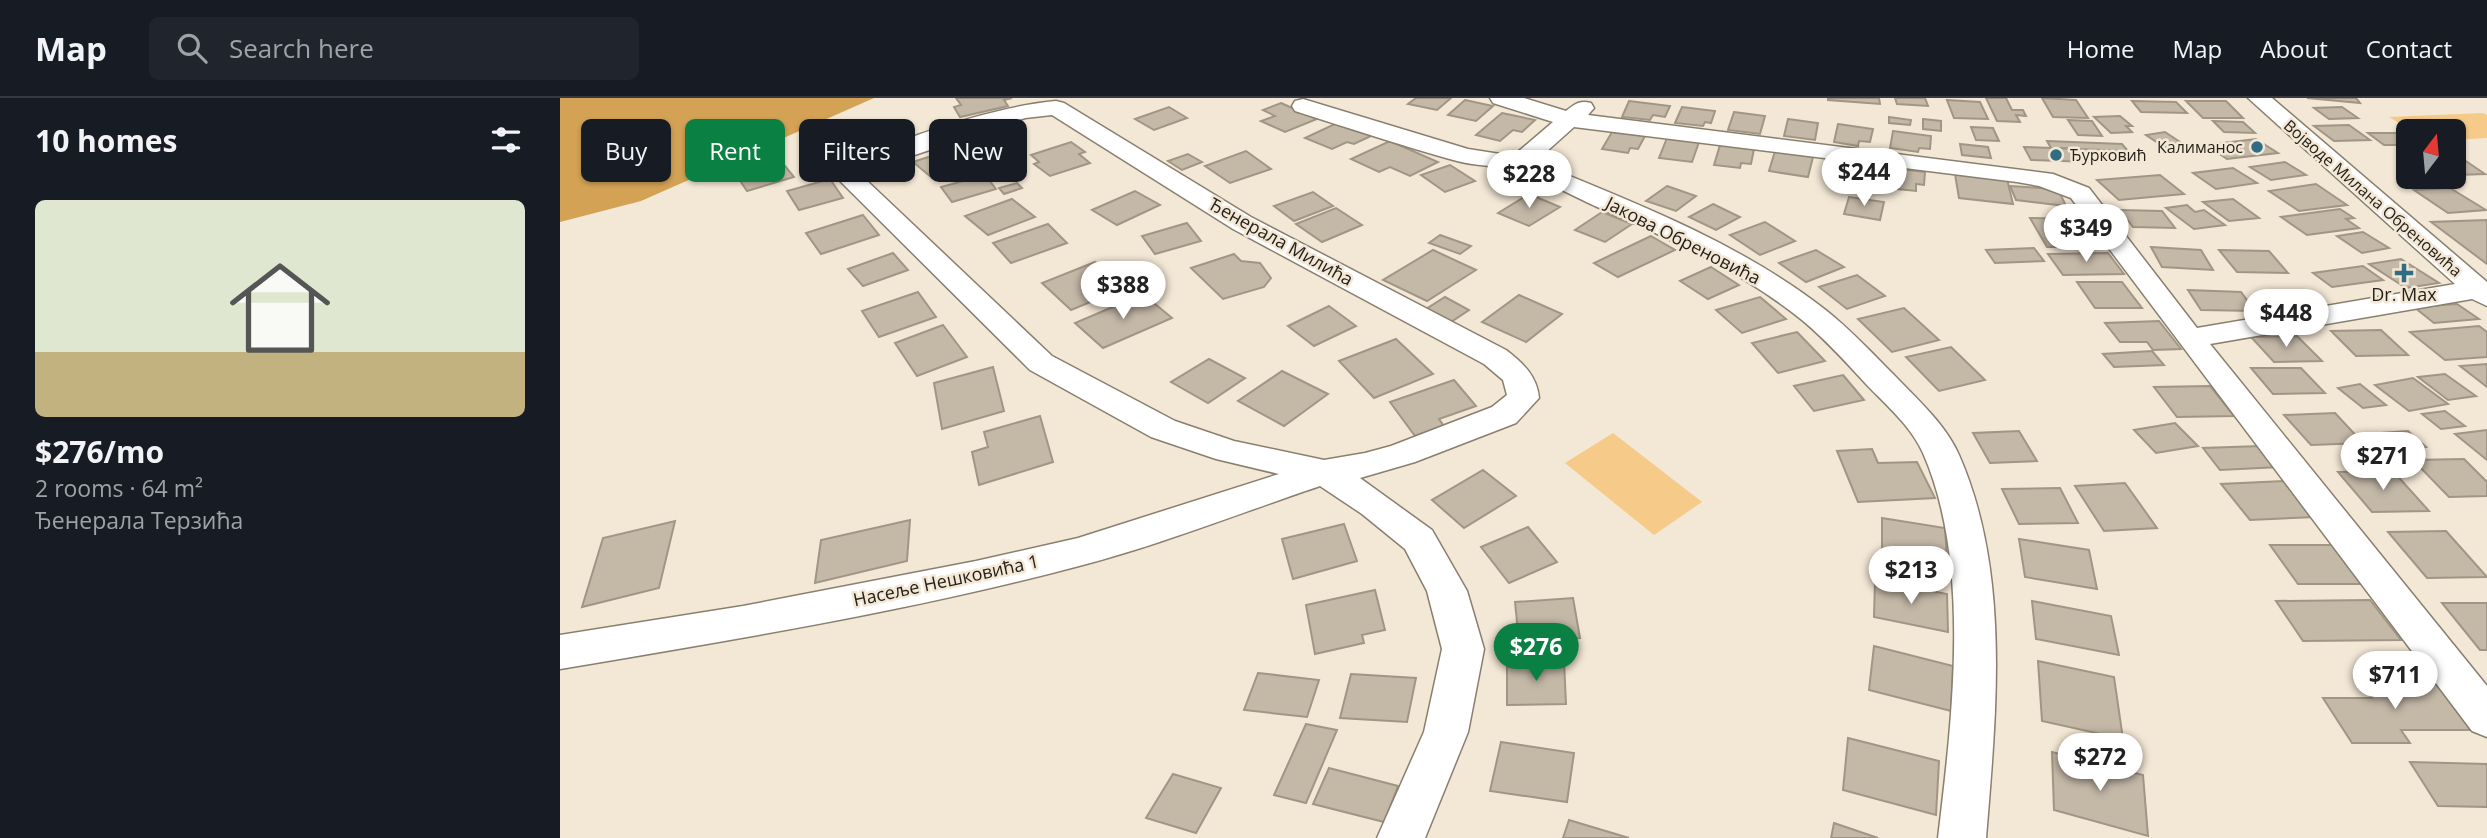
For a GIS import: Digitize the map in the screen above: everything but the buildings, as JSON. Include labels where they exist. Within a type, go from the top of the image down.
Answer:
[{"type":"street","points":[[1501,98],[1571,120],[2017,175],[2065,186],[2080,193],[2189,338],[2487,718]]},
{"type":"street","points":[[1518,164],[1593,98]]},
{"type":"street","name":"Војводе Милана Обреновића","points":[[2259,98],[2482,293]]},
{"type":"street","name":"Јакова Обреновића","points":[[1304,106],[1465,156],[1518,164],[1650,219],[1748,271],[1812,314],[1910,411],[1941,454],[1957,510],[1972,590],[1973,735],[1962,838]]},
{"type":"street","name":"Ђенерала Милића","points":[[1044,107],[1063,110],[1242,223],[1495,357],[1523,384],[1523,398],[1504,415],[1403,454],[1367,465],[1324,472],[1228,451],[1163,429],[1041,363],[851,180],[852,168],[884,155],[1023,111],[1044,107]]},
{"type":"street","points":[[2189,338],[2482,293]]},
{"type":"street","points":[[1324,472],[1375,505],[1419,540],[1447,592],[1463,649],[1446,732],[1401,838]]},
{"type":"street","name":"Насеље Нешковића 1","points":[[560,653],[743,622],[976,576],[1080,552],[1324,472]]},
{"type":"shaded area","points":[[560,98],[874,98],[826,119],[799,119],[799,131],[785,137],[785,119],[685,119],[685,182],[641,201],[560,222]]},
{"type":"shaded area","points":[[2483,113],[2487,115],[2487,138],[2466,139],[2466,119],[2396,119],[2396,121],[2389,117]]},
{"type":"shaded area","points":[[1613,433],[1702,502],[1654,535],[1565,463]]},
{"type":"place","name":"Калиманос","points":[[2257,147]]},
{"type":"place","name":"Ђурковић","points":[[2056,155]]},
{"type":"place","name":"Dr. Max","points":[[2404,273]]}]
